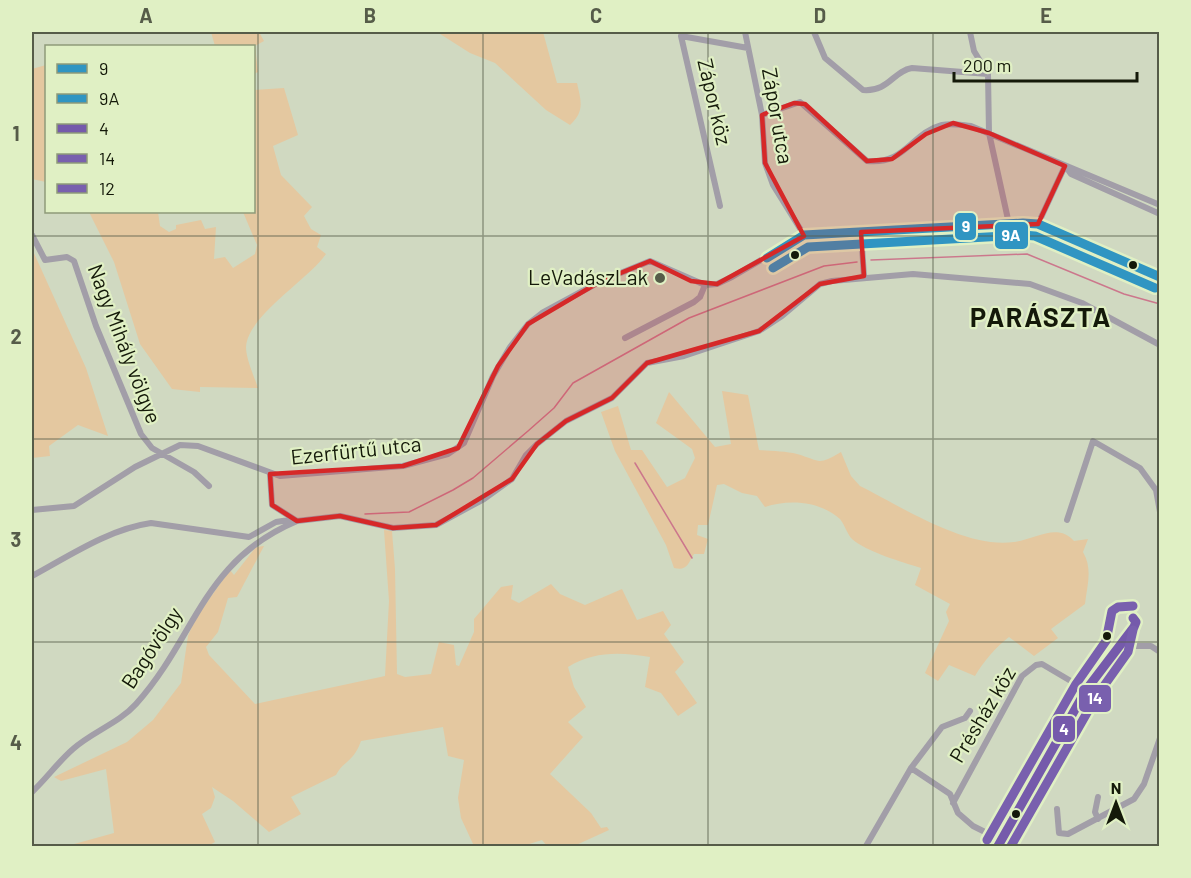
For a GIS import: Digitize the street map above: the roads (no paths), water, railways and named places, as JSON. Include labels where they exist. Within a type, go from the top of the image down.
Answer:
[{"type":"street","name":"Zápor utca","points":[[745,32],[762,116],[765,163],[773,185],[804,235]]},
{"type":"street","points":[[814,32],[825,58],[863,90],[882,88],[906,69],[912,68],[988,74]]},
{"type":"street","points":[[970,32],[974,51],[988,74],[988,133],[1009,224]]},
{"type":"street","name":"Zápor köz","points":[[720,206],[681,36],[748,48]]},
{"type":"street","points":[[762,116],[800,102],[867,161],[878,162],[899,155],[940,125],[953,123],[971,126],[1160,206]]},
{"type":"street","points":[[1065,166],[1071,174],[1160,214]]},
{"type":"street","points":[[1038,225],[1065,166]]},
{"type":"street","points":[[626,338],[694,302],[705,285],[717,284],[732,277],[804,235],[1009,224],[1038,225],[1160,277]]},
{"type":"street","points":[[861,232],[864,276]]},
{"type":"street","name":"Nagy Mihály völgye","points":[[32,235],[45,260],[67,257],[74,261],[106,353],[141,434],[161,455]]},
{"type":"street","name":"Ezerfürtű utca","points":[[32,510],[74,506],[135,467],[180,445],[198,446],[270,474],[354,472],[403,466],[448,454],[464,443],[493,376],[510,347],[528,324],[542,313],[601,281],[650,261],[705,285]]},
{"type":"street","points":[[270,474],[272,505],[297,521],[340,516],[393,528],[436,525],[497,490],[512,478],[526,455],[537,444],[566,421],[612,398],[647,363],[684,356],[759,331],[782,316],[820,284],[864,276],[913,274],[1030,284],[1082,303],[1160,345]]},
{"type":"street","points":[[1067,520],[1093,441],[1140,468],[1156,490],[1160,512]]},
{"type":"street","points":[[161,455],[194,472],[209,486]]},
{"type":"street","points":[[32,576],[102,539],[151,523],[249,537],[276,522],[289,520]]},
{"type":"street","name":"Bagóvölgy","points":[[32,792],[73,749],[136,704],[160,674],[201,603],[230,566],[248,548],[297,521]]},
{"type":"street","points":[[910,768],[950,794],[958,813],[973,826],[1000,843],[1024,795],[1086,690],[1117,646],[1151,646],[1160,651]]},
{"type":"street","name":"Présház köz","points":[[953,803],[1022,676],[1030,668],[1042,664],[1086,690]]},
{"type":"street","points":[[866,846],[910,768],[942,727],[965,718],[970,711]]},
{"type":"street","points":[[1057,809],[1056,828],[1059,833],[1068,834],[1134,799],[1144,784],[1160,738]]},
{"type":"street","points":[[1098,797],[1095,812],[1098,819]]},
{"type":"waterway","points":[[871,260],[1027,254],[1124,294],[1160,304]]},
{"type":"waterway","points":[[365,514],[409,512],[473,478],[554,408],[573,383],[689,318],[824,266],[857,262]]},
{"type":"waterway","points":[[635,463],[692,558]]},
{"type":"place","name":"LeVadászLak","points":[[660,278]]},
{"type":"district","name":"PARÁSZTA","points":[[1041,318]]}]
